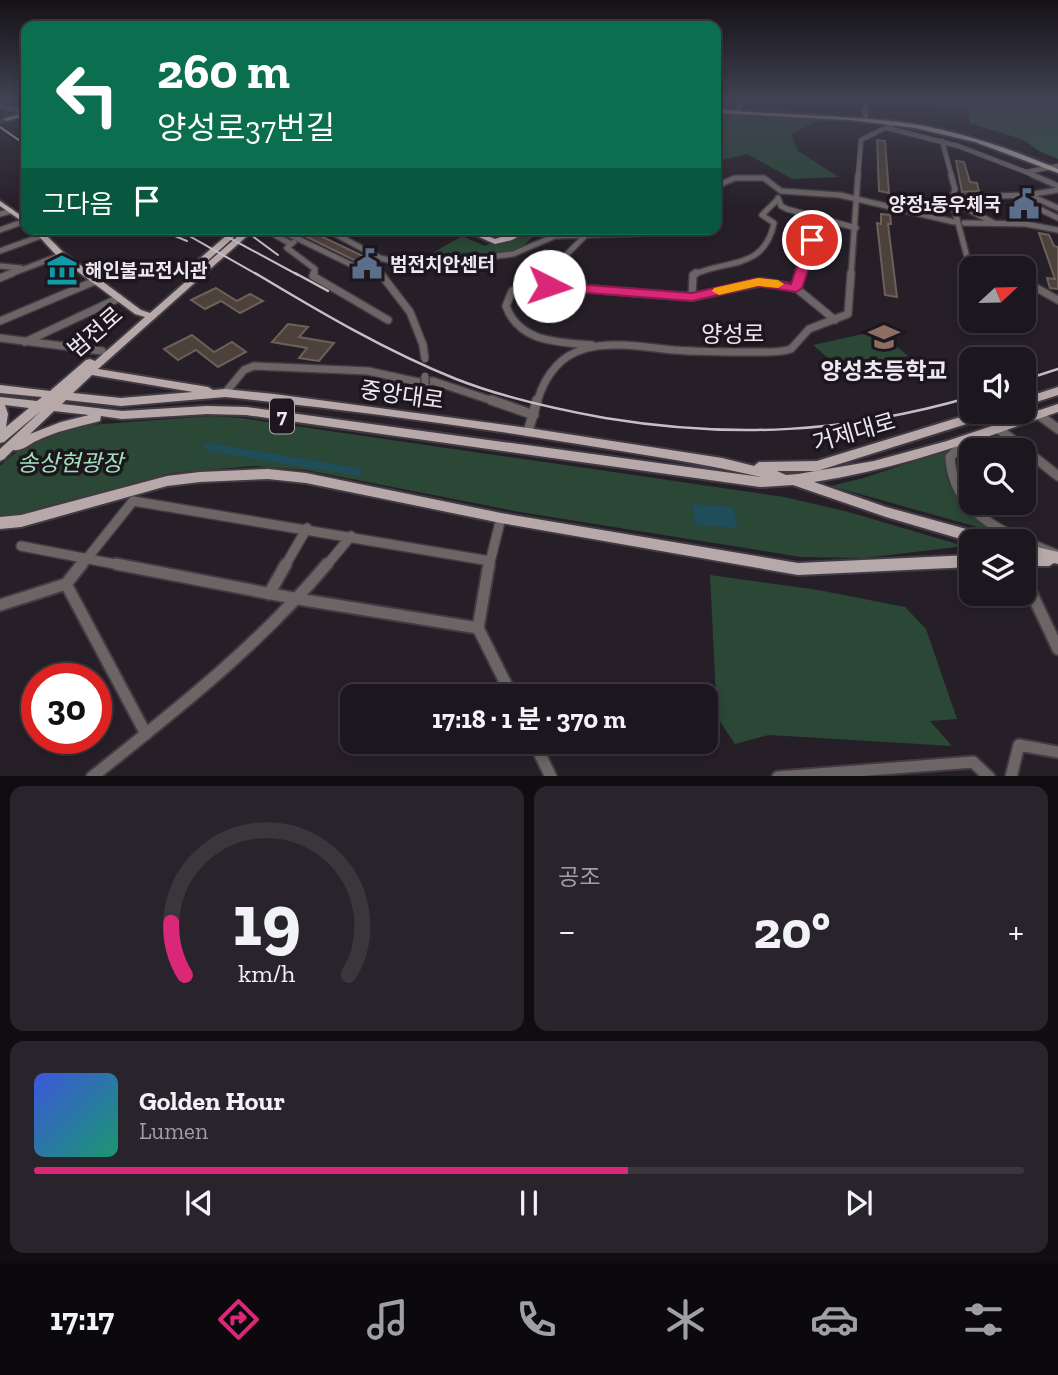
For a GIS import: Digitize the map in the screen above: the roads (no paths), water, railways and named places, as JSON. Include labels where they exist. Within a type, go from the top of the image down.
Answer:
[{"type":"main road","points":[[953,135],[976,140],[1047,166],[1058,167]]},
{"type":"main road","points":[[968,135],[1058,167]]},
{"type":"main road","points":[[0,203],[21,218]]},
{"type":"main road","points":[[44,235],[61,255],[119,299],[148,315]]},
{"type":"main road","name":"범전로","points":[[63,397],[102,351],[148,315],[233,235]]},
{"type":"main road","name":"범전로","points":[[0,457],[51,401],[244,235]]},
{"type":"main road","points":[[479,235],[495,242],[515,235]]},
{"type":"main road","points":[[502,235],[509,238]]},
{"type":"main road","points":[[24,392],[60,381],[88,368],[225,393]]},
{"type":"main road","name":"중앙대로","points":[[0,388],[122,415],[207,410],[246,411],[722,478],[795,481]]},
{"type":"main road","points":[[1036,398],[1058,391]]},
{"type":"main road","name":"중앙대로","points":[[0,401],[37,406],[63,397],[121,402],[225,393],[528,432],[722,463],[795,481],[886,512],[959,533]]},
{"type":"main road","points":[[0,406],[3,414],[0,431]]},
{"type":"main road","points":[[0,439],[37,406]]},
{"type":"main road","name":"거제대로","points":[[795,481],[859,468],[973,437],[1058,408]]},
{"type":"main road","points":[[0,457],[38,434],[59,425],[122,415]]},
{"type":"main road","name":"거제대로","points":[[722,463],[768,468],[817,466],[959,422]]},
{"type":"main road","points":[[0,527],[200,477],[268,474],[306,478],[501,518],[798,569],[959,562]]},
{"type":"main road","points":[[1036,553],[1058,558]]},
{"type":"main road","points":[[1036,559],[1058,558]]},
{"type":"street","points":[[525,284],[692,297],[758,282],[796,288],[835,320],[848,314],[862,140],[872,135]]},
{"type":"street","points":[[917,135],[942,141],[1057,186]]},
{"type":"street","points":[[942,141],[954,185],[953,200],[962,226],[967,256]]},
{"type":"street","points":[[1026,172],[1047,166]]},
{"type":"street","points":[[721,184],[735,178],[754,177],[770,181],[781,191],[824,193],[859,199],[954,222]]},
{"type":"street","points":[[954,195],[1028,195],[1057,186]]},
{"type":"street","points":[[692,297],[693,275],[696,273],[732,266],[757,255],[774,229],[774,223],[761,215],[777,200],[781,191]]},
{"type":"street","points":[[1028,195],[1058,208]]},
{"type":"street","points":[[1012,196],[1058,218]]},
{"type":"street","points":[[965,197],[967,209],[994,223]]},
{"type":"street","points":[[777,200],[787,209],[856,228]]},
{"type":"street","points":[[0,214],[11,211]]},
{"type":"street","points":[[796,288],[820,216]]},
{"type":"street","points":[[0,230],[21,224]]},
{"type":"street","points":[[962,226],[1026,224],[1058,230]]},
{"type":"street","points":[[0,251],[44,235]]},
{"type":"street","points":[[275,235],[291,244]]},
{"type":"street","points":[[290,235],[356,267],[374,267],[388,260]]},
{"type":"street","points":[[338,235],[402,266],[513,254],[555,236],[591,235]]},
{"type":"street","points":[[584,237],[554,267],[512,291],[507,300],[507,312],[518,329],[544,339],[598,345]]},
{"type":"street","points":[[300,240],[287,248],[315,269],[313,276],[388,320]]},
{"type":"street","points":[[0,278],[61,255]]},
{"type":"street","points":[[0,266],[25,268]]},
{"type":"street","points":[[374,267],[396,288],[418,324],[425,359],[425,380]]},
{"type":"street","points":[[0,321],[95,281]]},
{"type":"street","points":[[1036,288],[1058,300]]},
{"type":"street","points":[[25,342],[119,299]]},
{"type":"street","name":"양성로","points":[[528,432],[547,374],[558,362],[598,345],[638,345],[691,351],[785,351],[791,349],[809,329],[835,320]]},
{"type":"street","points":[[0,338],[102,351]]},
{"type":"street","points":[[225,393],[244,370],[254,366],[368,371],[418,382],[433,381],[534,415]]},
{"type":"street","points":[[1039,415],[1058,429]]},
{"type":"street","points":[[999,429],[1058,476]]},
{"type":"street","points":[[973,437],[950,457],[948,469],[958,492],[979,514],[1007,533],[1058,558]]},
{"type":"street","points":[[0,605],[66,584],[134,495],[490,561]]},
{"type":"street","points":[[501,518],[478,628],[506,684]]},
{"type":"street","points":[[269,594],[307,528]]},
{"type":"street","points":[[92,776],[215,679],[298,599],[351,536]]},
{"type":"street","points":[[21,546],[269,594],[478,628]]},
{"type":"street","points":[[66,584],[146,734]]},
{"type":"street","points":[[1036,602],[1058,649]]},
{"type":"street","points":[[1011,776],[1019,745],[1058,752]]},
{"type":"street","points":[[540,754],[551,776]]},
{"type":"street","points":[[778,776],[973,762],[989,776]]},
{"type":"water","points":[[692,504],[733,507],[738,528],[695,525]]},
{"type":"waterway","points":[[209,447],[358,472]]},
{"type":"railway","points":[[12,135],[21,142]]},
{"type":"railway","points":[[172,235],[187,241]]},
{"type":"railway","points":[[188,235],[258,275]]},
{"type":"railway","points":[[224,235],[298,275]]},
{"type":"railway","points":[[251,235],[278,255]]},
{"type":"railway","points":[[255,273],[379,343],[456,379],[530,402],[605,418],[699,429],[789,429],[879,418],[959,400]]},
{"type":"railway","points":[[295,273],[328,291]]},
{"type":"railway","points":[[1036,376],[1058,369]]},
{"type":"place","name":"양정1동우체국","points":[[1024,204]]},
{"type":"place","name":"범전치안센터","points":[[367,264]]},
{"type":"place","name":"해인불교전시관","points":[[62,270]]},
{"type":"place","name":"양성초등학교","points":[[884,337]]},
{"type":"park label","name":"송상현광장","points":[[70,463]]}]
